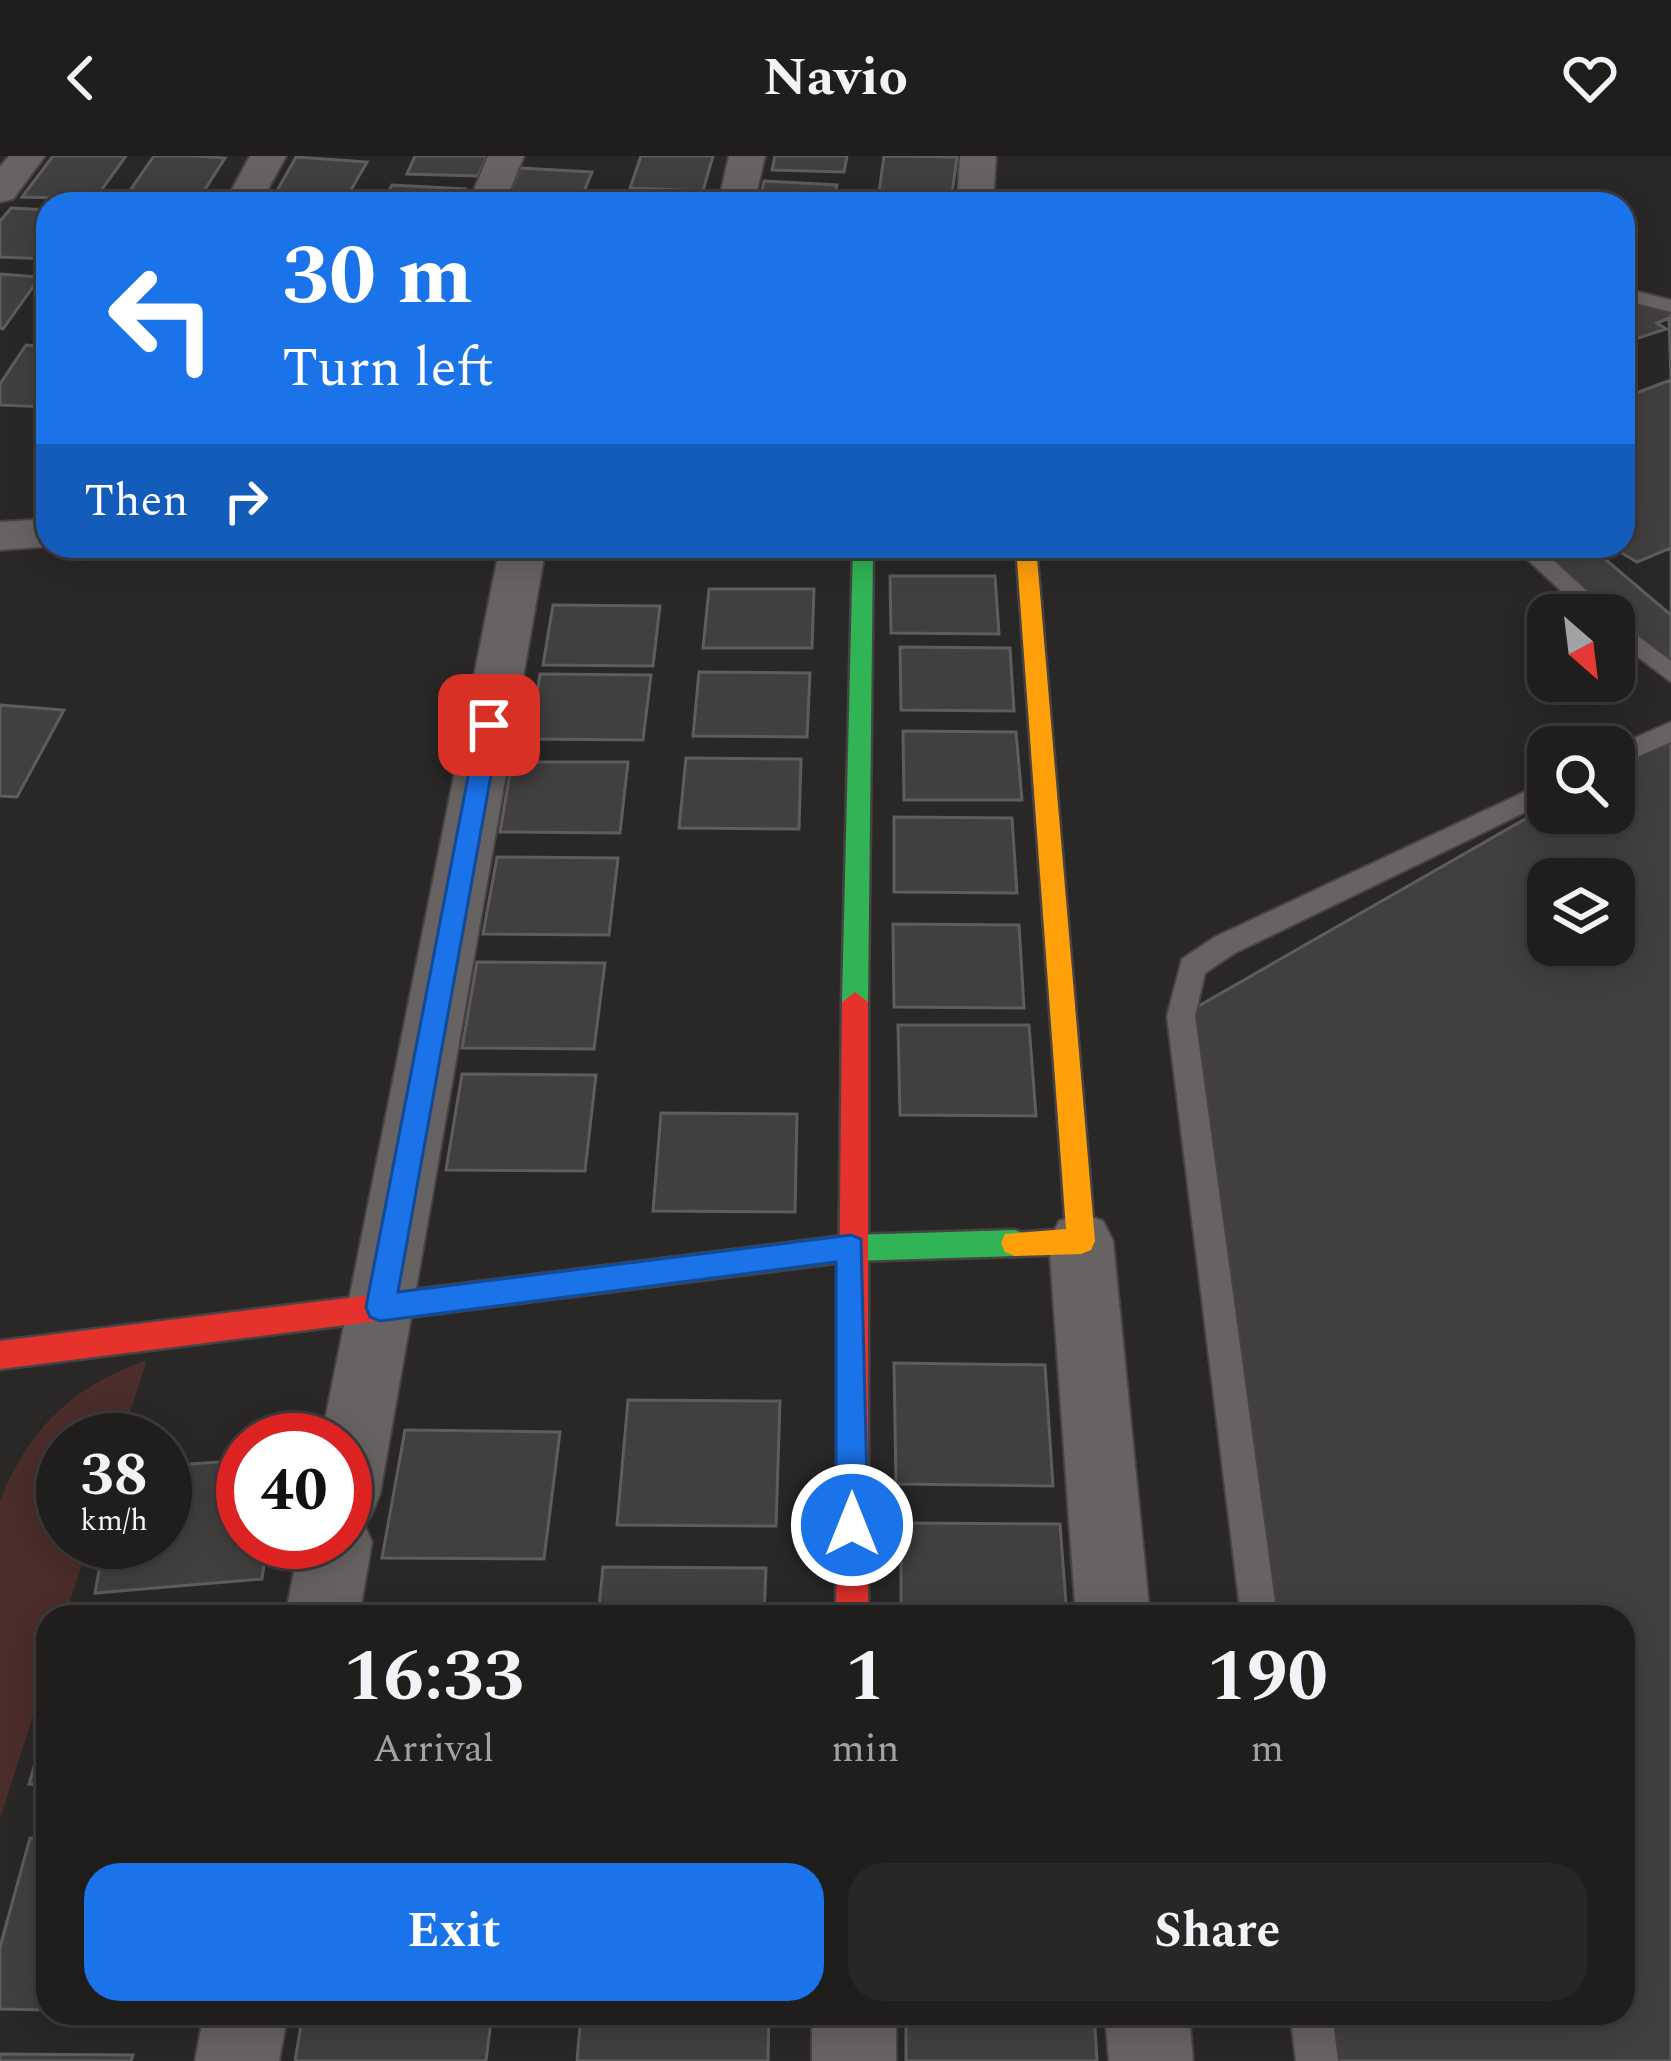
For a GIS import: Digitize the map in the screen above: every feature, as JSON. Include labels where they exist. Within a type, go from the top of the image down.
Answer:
[{"type":"street","points":[[0,191],[27,156]]},
{"type":"street","points":[[248,192],[268,156]]},
{"type":"street","points":[[491,192],[506,156]]},
{"type":"street","points":[[739,192],[747,156]]},
{"type":"street","points":[[976,192],[978,156]]},
{"type":"street","points":[[360,1413],[521,558]]},
{"type":"street","points":[[852,1605],[851,1248],[863,558]]},
{"type":"street","points":[[1027,558],[1112,1605]]},
{"type":"street","points":[[3,1362],[380,1307],[851,1248],[1081,1241]]},
{"type":"street","points":[[324,1605],[331,1569]]},
{"type":"street","points":[[237,2061],[244,2025]]},
{"type":"street","points":[[854,2025],[854,2061]]},
{"type":"street","points":[[1148,2025],[1151,2061]]},
{"type":"lane","points":[[1635,297],[1671,305]]},
{"type":"lane","points":[[1537,558],[1578,594]]},
{"type":"lane","points":[[1635,644],[1671,674]]},
{"type":"lane","points":[[1635,748],[1671,731]]},
{"type":"lane","points":[[1257,1605],[1181,1016],[1192,968],[1225,945],[1527,800]]},
{"type":"lane","points":[[1312,2025],[1317,2061]]},
{"type":"shaded area","points":[[147,1360],[130,1413],[57,1413],[97,1382]]},
{"type":"shaded area","points":[[36,1437],[36,1569],[80,1569],[69,1605],[36,1605],[36,1706],[0,1819],[0,1501]]},
{"type":"building","points":[[53,156],[126,156],[100,192],[36,192],[36,197],[22,197]]},
{"type":"building","points":[[154,156],[225,158],[203,192],[129,192]]},
{"type":"building","points":[[415,156],[487,156],[478,176],[407,174]]},
{"type":"building","points":[[641,156],[713,156],[703,191],[630,188]]},
{"type":"building","points":[[775,156],[847,156],[844,172],[772,170]]},
{"type":"building","points":[[884,156],[957,157],[952,192],[879,192]]},
{"type":"building","points":[[296,157],[367,162],[350,192],[276,192]]},
{"type":"building","points":[[520,168],[592,172],[584,192],[510,192]]},
{"type":"building","points":[[764,181],[837,185],[836,192],[762,192]]},
{"type":"building","points":[[392,185],[465,189],[464,192],[388,192]]},
{"type":"building","points":[[11,208],[36,209],[36,258],[0,257],[0,221]]},
{"type":"building","points":[[0,274],[36,277],[36,283],[0,328]]},
{"type":"building","points":[[1635,300],[1671,309],[1671,670],[1635,637],[1635,594],[1588,594],[1548,558],[1635,558]]},
{"type":"building","points":[[1669,318],[1671,380],[1635,394],[1635,339],[1666,329],[1657,323]]},
{"type":"building","points":[[26,345],[36,346],[36,406],[0,405],[0,384]]},
{"type":"building","points":[[1671,548],[1671,615],[1604,558],[1637,562]]},
{"type":"building","points":[[890,576],[995,576],[999,634],[891,633]]},
{"type":"building","points":[[709,589],[814,589],[812,648],[703,648]]},
{"type":"building","points":[[553,605],[660,606],[653,666],[543,665]]},
{"type":"building","points":[[900,647],[1010,648],[1014,711],[901,710]]},
{"type":"building","points":[[699,672],[810,673],[807,737],[693,736]]},
{"type":"building","points":[[540,674],[651,675],[643,740],[530,739]]},
{"type":"building","points":[[0,705],[64,710],[17,797],[0,796]]},
{"type":"building","points":[[903,731],[1016,732],[1022,800],[904,800]]},
{"type":"building","points":[[1671,735],[1671,2061],[1316,2061],[1312,2025],[1635,2025],[1635,1605],[1257,1605],[1181,1016],[1527,818],[1527,834],[1635,834],[1635,756]]},
{"type":"building","points":[[686,758],[801,759],[799,829],[679,828]]},
{"type":"building","points":[[512,762],[628,762],[620,833],[500,832]]},
{"type":"building","points":[[894,817],[1012,818],[1017,893],[894,892]]},
{"type":"building","points":[[497,857],[618,858],[609,935],[483,934]]},
{"type":"building","points":[[893,924],[1019,925],[1024,1008],[894,1007]]},
{"type":"building","points":[[477,962],[605,963],[594,1049],[462,1048]]},
{"type":"building","points":[[898,1025],[1029,1025],[1036,1116],[900,1115]]},
{"type":"building","points":[[462,1074],[596,1075],[585,1171],[446,1170]]},
{"type":"building","points":[[661,1113],[797,1114],[795,1212],[653,1211]]},
{"type":"building","points":[[894,1363],[1045,1365],[1053,1486],[896,1484]]},
{"type":"building","points":[[628,1400],[780,1401],[776,1526],[617,1525]]},
{"type":"building","points":[[405,1430],[560,1432],[544,1559],[382,1558]]},
{"type":"building","points":[[216,1462],[216,1569],[263,1569],[262,1579],[95,1593],[99,1569],[192,1569],[192,1464]]},
{"type":"building","points":[[901,1523],[1060,1524],[1066,1605],[901,1605]]},
{"type":"building","points":[[603,1567],[766,1568],[764,1605],[599,1605]]},
{"type":"building","points":[[30,1838],[36,1838],[36,2010],[0,2009],[0,1947]]},
{"type":"building","points":[[301,2025],[490,2025],[486,2061],[295,2061]]},
{"type":"building","points":[[580,2025],[769,2025],[768,2061],[577,2061]]},
{"type":"building","points":[[906,2025],[1095,2025],[1097,2061],[906,2061]]},
{"type":"building","points":[[0,2054],[133,2055],[131,2061],[0,2061]]},
{"type":"traffic: fast","points":[[855,1002],[863,558]]},
{"type":"traffic: fast","points":[[526,1289],[851,1248],[1015,1243]]},
{"type":"traffic: slow","points":[[1015,1243],[1081,1241],[1027,558]]},
{"type":"traffic: jam","points":[[852,1605],[855,1002]]},
{"type":"traffic: jam","points":[[0,1355],[526,1289]]},
{"type":"route","points":[[489,725],[380,1307],[851,1248],[852,1525]]}]
